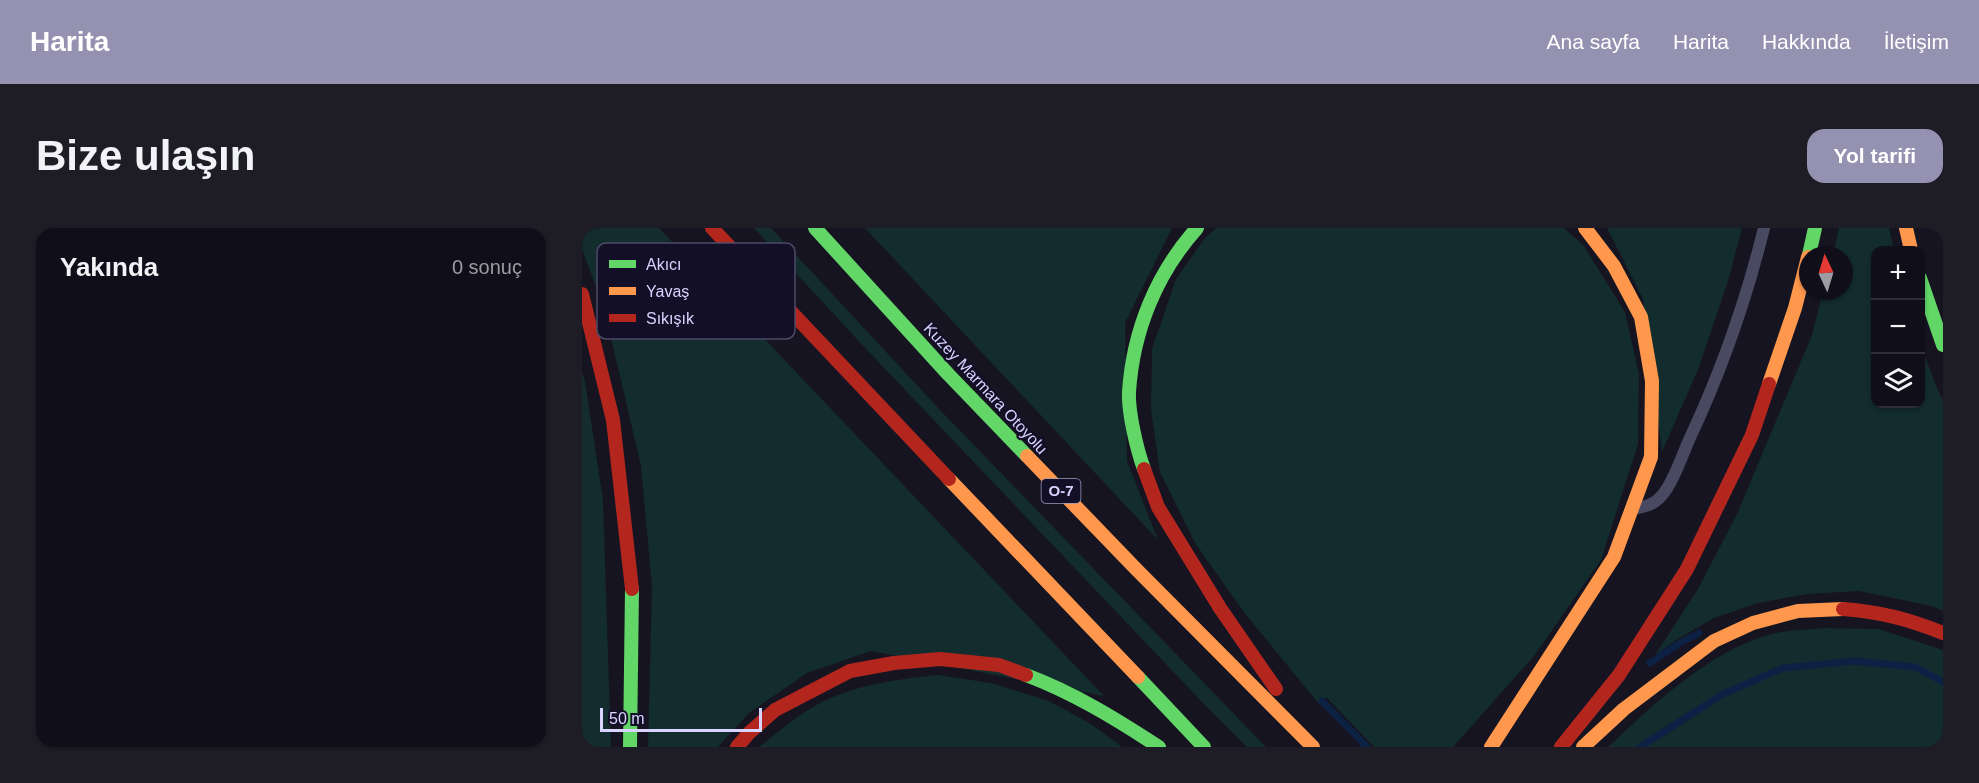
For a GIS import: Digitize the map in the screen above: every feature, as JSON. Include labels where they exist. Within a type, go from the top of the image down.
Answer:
[{"type":"highway","points":[[712,228],[726,243]]},
{"type":"highway","name":"Kuzey Marmara Otoyolu","points":[[815,228],[948,374],[1137,570],[1315,747]]},
{"type":"highway","points":[[1197,228],[1180,247],[1154,292],[1137,336],[1130,394],[1137,449],[1158,507],[1220,608],[1315,747]]},
{"type":"highway","points":[[1491,747],[1614,557],[1651,457],[1652,381],[1641,318],[1614,266],[1585,228]]},
{"type":"highway","points":[[1810,246],[1815,228]]},
{"type":"highway","points":[[1906,228],[1910,246]]},
{"type":"highway","points":[[1561,747],[1619,675],[1687,569],[1752,435],[1799,292]]},
{"type":"highway","points":[[1925,293],[1943,345]]},
{"type":"highway","points":[[582,294],[613,420],[632,589],[630,747]]},
{"type":"highway","points":[[795,316],[1204,747]]},
{"type":"highway","points":[[1583,747],[1624,709],[1714,641],[1753,623],[1798,611],[1834,608],[1874,611],[1910,620],[1943,633]]},
{"type":"highway","points":[[737,747],[775,710],[850,671],[894,663],[940,659],[999,665],[1056,686],[1111,716],[1159,747]]},
{"type":"lane","points":[[1632,509],[1651,506],[1666,490],[1671,480],[1725,354],[1755,265],[1764,228]]},
{"type":"green space","points":[[582,228],[659,228],[673,243],[597,243],[597,290],[582,249]]},
{"type":"green space","points":[[754,228],[771,228],[785,243],[768,243]]},
{"type":"green space","points":[[865,228],[1172,228],[1125,323],[1127,461],[1158,540]]},
{"type":"green space","points":[[1216,228],[1564,228],[1584,246],[1625,312],[1639,374],[1638,444],[1601,560],[1534,656],[1453,747],[1374,747],[1326,697],[1320,705],[1246,615],[1195,543],[1160,472],[1151,410],[1152,349],[1176,279],[1205,238]]},
{"type":"green space","points":[[1607,228],[1742,228],[1728,281],[1699,367],[1662,452],[1643,299]]},
{"type":"green space","points":[[1839,228],[1889,228],[1893,246],[1871,246],[1871,408],[1925,408],[1925,355],[1943,401],[1943,611],[1932,606],[1859,591],[1807,594],[1758,603],[1714,618],[1655,655],[1698,589],[1737,514],[1812,335],[1821,300],[1853,300],[1853,246],[1835,246]]},
{"type":"green space","points":[[795,254],[942,412],[1266,747],[1247,747],[795,272]]},
{"type":"green space","points":[[611,339],[765,339],[1104,696],[871,651],[807,673],[749,713],[718,747],[648,747],[652,586],[641,466]]},
{"type":"green space","points":[[582,372],[603,500],[611,747],[582,747]]},
{"type":"green space","points":[[1822,628],[1879,629],[1943,650],[1943,747],[1608,747],[1686,679],[1729,651],[1752,640],[1776,633]]},
{"type":"green space","points":[[938,675],[991,683],[1049,701],[1091,724],[1122,747],[759,747],[790,722],[838,695],[880,683]]},
{"type":"waterway","points":[[1650,663],[1699,633]]},
{"type":"waterway","points":[[1640,747],[1723,694],[1783,668],[1855,661],[1915,667],[1943,682]]},
{"type":"waterway","points":[[1322,701],[1367,747]]},
{"type":"traffic: fast","points":[[815,228],[948,374],[1027,456]]},
{"type":"traffic: fast","points":[[1144,469],[1130,410],[1131,369],[1141,325],[1149,304],[1170,264],[1197,228]]},
{"type":"traffic: fast","points":[[1811,246],[1815,228]]},
{"type":"traffic: fast","points":[[1925,293],[1943,345]]},
{"type":"traffic: fast","points":[[630,747],[632,589]]},
{"type":"traffic: fast","points":[[1026,675],[1094,707],[1159,747]]},
{"type":"traffic: fast","points":[[1138,677],[1204,747]]},
{"type":"traffic: slow","points":[[1491,747],[1614,557],[1651,457],[1652,381],[1641,317],[1614,266],[1585,228]]},
{"type":"traffic: slow","points":[[1906,228],[1910,246]]},
{"type":"traffic: slow","points":[[1769,384],[1799,292]]},
{"type":"traffic: slow","points":[[1027,456],[1313,747]]},
{"type":"traffic: slow","points":[[949,479],[1138,677]]},
{"type":"traffic: slow","points":[[1583,747],[1624,709],[1714,641],[1753,623],[1798,611],[1843,609]]},
{"type":"traffic: jam","points":[[712,228],[726,243]]},
{"type":"traffic: jam","points":[[582,294],[613,420],[632,589]]},
{"type":"traffic: jam","points":[[795,316],[949,479]]},
{"type":"traffic: jam","points":[[1561,747],[1619,675],[1687,569],[1752,435],[1769,384]]},
{"type":"traffic: jam","points":[[1144,469],[1158,507],[1220,608],[1276,689]]},
{"type":"traffic: jam","points":[[1843,609],[1894,617],[1943,633]]},
{"type":"traffic: jam","points":[[737,747],[775,710],[850,671],[894,663],[940,659],[999,665],[1026,675]]}]
